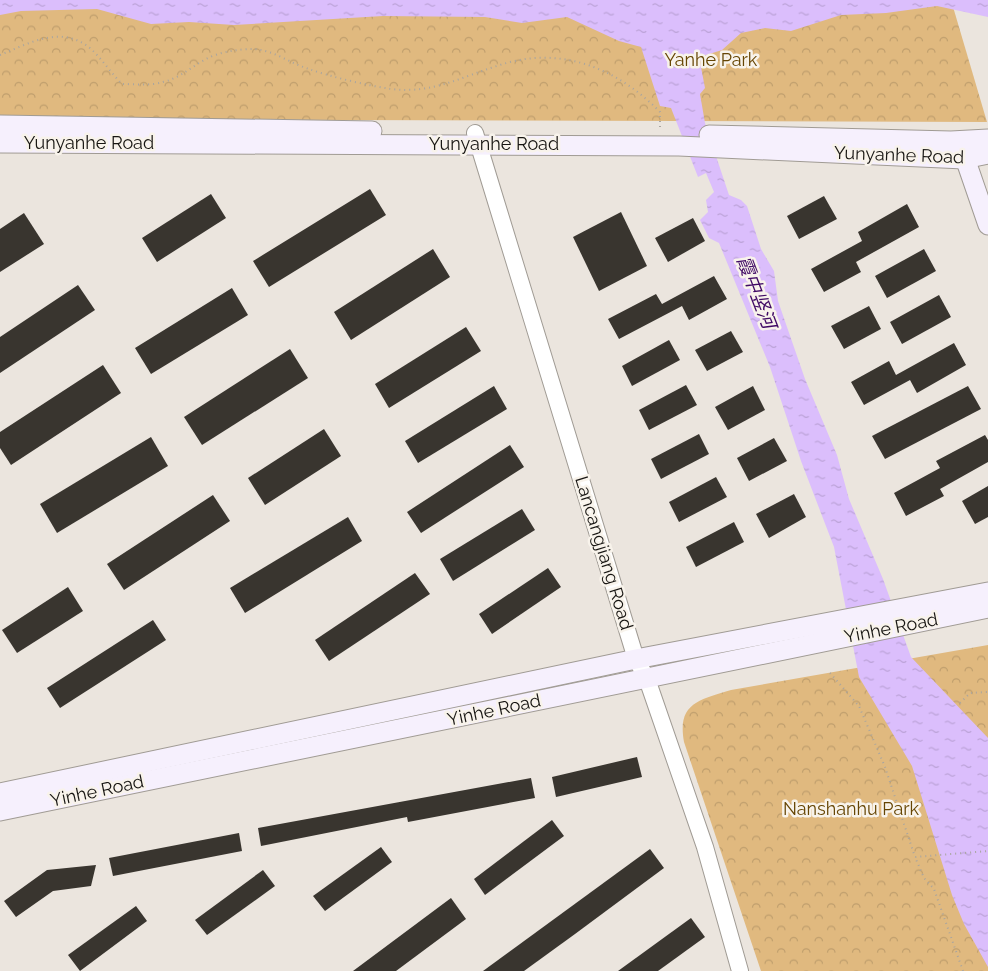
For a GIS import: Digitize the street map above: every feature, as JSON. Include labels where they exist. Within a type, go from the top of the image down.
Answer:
[{"type":"main road","name":"Yunyanhe Road","points":[[0,125],[477,139]]},
{"type":"main road","name":"Yunyanhe Road","points":[[0,143],[671,138],[964,160],[986,146]]},
{"type":"main road","name":"Yunyanhe Road","points":[[721,141],[951,141],[986,146]]},
{"type":"main road","points":[[951,141],[964,160],[988,225]]},
{"type":"main road","name":"Yinhe Road","points":[[904,617],[988,592]]},
{"type":"main road","name":"Yinhe Road","points":[[0,793],[636,658],[843,629],[904,617],[988,608]]},
{"type":"main road","name":"Yinhe Road","points":[[0,811],[647,679],[843,629]]},
{"type":"street","name":"Lancangjiang Road","points":[[477,139],[636,658],[647,679],[705,847],[740,971]]},
{"type":"path","points":[[0,55],[53,35],[75,39],[91,49],[122,84],[162,83],[181,75],[206,58],[227,52],[254,49],[283,56],[306,68],[362,83],[390,88],[423,90],[500,64],[533,56],[565,59],[592,64],[642,94],[660,112],[671,138]]},
{"type":"path","points":[[830,672],[859,706],[885,767],[915,858],[924,878],[934,889],[963,971]]},
{"type":"path","points":[[960,703],[970,692],[988,692]]},
{"type":"path","points":[[915,858],[988,851]]},
{"type":"green space","name":"Yanhe Park","points":[[0,0],[951,0],[987,122],[0,119]]},
{"type":"green space","name":"Nanshanhu Park","points":[[988,645],[988,971],[761,971],[684,742],[683,729],[687,711],[700,701],[731,690]]},
{"type":"water","name":"霞中竖河","points":[[0,0],[988,0],[988,17],[937,6],[886,13],[841,15],[791,31],[765,28],[741,33],[722,50],[703,56],[700,62],[705,88],[700,94],[705,123],[729,195],[741,200],[747,206],[761,249],[774,271],[778,301],[805,379],[837,455],[849,499],[883,579],[911,657],[988,738],[988,967],[964,924],[952,895],[912,766],[859,677],[834,547],[801,461],[770,367],[719,243],[709,238],[700,220],[708,212],[706,200],[714,192],[706,173],[698,177],[671,108],[660,106],[641,47],[619,41],[567,17],[522,23],[485,17],[383,16],[234,25],[189,22],[151,24],[97,9],[21,11],[0,15]]},
{"type":"building","points":[[370,189],[386,215],[269,287],[253,261]]},
{"type":"building","points":[[211,194],[226,218],[157,262],[142,238]]},
{"type":"building","points":[[824,196],[837,219],[799,239],[787,216]]},
{"type":"building","points":[[907,204],[919,227],[856,262],[861,272],[824,292],[811,269],[862,241],[858,232]]},
{"type":"building","points":[[621,212],[647,266],[599,291],[573,237]]},
{"type":"building","points":[[24,213],[44,244],[0,272],[0,229]]},
{"type":"building","points":[[693,218],[705,241],[668,262],[655,238]]},
{"type":"building","points":[[433,249],[450,277],[351,340],[334,312]]},
{"type":"building","points":[[924,249],[936,271],[887,298],[875,276]]},
{"type":"building","points":[[714,276],[727,299],[689,320],[682,306],[619,339],[608,319],[656,294],[662,304]]},
{"type":"building","points":[[78,285],[95,310],[0,373],[0,337]]},
{"type":"building","points":[[232,288],[248,315],[151,374],[135,348]]},
{"type":"building","points":[[939,295],[951,317],[902,344],[890,322]]},
{"type":"building","points":[[869,306],[881,329],[844,349],[831,326]]},
{"type":"building","points":[[466,327],[481,351],[389,408],[375,384]]},
{"type":"building","points":[[731,331],[743,352],[707,371],[695,350]]},
{"type":"building","points":[[669,340],[680,360],[632,386],[622,366]]},
{"type":"building","points":[[954,343],[966,365],[917,393],[910,380],[864,405],[851,382],[889,361],[896,375]]},
{"type":"building","points":[[290,349],[308,378],[202,445],[184,417]]},
{"type":"building","points":[[103,365],[121,393],[11,465],[0,448],[0,432]]},
{"type":"building","points":[[686,385],[697,405],[649,430],[639,410]]},
{"type":"building","points":[[494,386],[507,409],[418,463],[405,441]]},
{"type":"building","points":[[753,386],[765,410],[728,430],[715,407]]},
{"type":"building","points":[[968,386],[981,409],[885,459],[872,436]]},
{"type":"building","points":[[324,429],[341,456],[265,505],[248,478]]},
{"type":"building","points":[[699,434],[709,454],[661,479],[651,459]]},
{"type":"building","points":[[985,435],[988,440],[988,462],[940,489],[944,496],[906,516],[894,493],[940,468],[936,461]]},
{"type":"building","points":[[151,437],[168,466],[57,533],[40,504]]},
{"type":"building","points":[[774,438],[787,461],[749,481],[737,458]]},
{"type":"building","points":[[510,445],[524,467],[421,533],[407,512]]},
{"type":"building","points":[[716,477],[727,497],[679,522],[669,502]]},
{"type":"building","points":[[988,486],[988,517],[975,524],[962,501]]},
{"type":"building","points":[[794,494],[806,517],[769,538],[756,514]]},
{"type":"building","points":[[213,495],[230,521],[124,590],[107,564]]},
{"type":"building","points":[[522,509],[535,530],[453,581],[440,559]]},
{"type":"building","points":[[348,517],[362,541],[245,613],[230,588]]},
{"type":"building","points":[[734,522],[744,542],[696,567],[686,547]]},
{"type":"building","points":[[548,568],[561,587],[492,634],[479,614]]},
{"type":"building","points":[[415,573],[430,594],[329,661],[315,640]]},
{"type":"building","points":[[68,587],[83,611],[17,653],[2,630]]},
{"type":"building","points":[[153,620],[166,640],[60,708],[47,688]]},
{"type":"building","points":[[637,757],[642,777],[556,797],[552,777]]},
{"type":"building","points":[[531,778],[535,798],[408,822],[407,817],[261,846],[258,828]]},
{"type":"building","points":[[552,820],[564,836],[485,895],[474,879]]},
{"type":"building","points":[[239,833],[242,851],[113,876],[109,858]]},
{"type":"building","points":[[381,847],[392,862],[325,911],[313,896]]},
{"type":"building","points":[[650,849],[664,868],[575,934],[524,971],[483,971]]},
{"type":"building","points":[[96,865],[91,886],[53,891],[16,917],[4,901],[47,870]]},
{"type":"building","points":[[263,870],[275,886],[207,935],[195,920]]},
{"type":"building","points":[[451,898],[466,919],[396,971],[353,971]]},
{"type":"building","points":[[136,906],[147,921],[80,971],[68,955]]},
{"type":"building","points":[[691,918],[705,937],[658,971],[618,971]]}]
